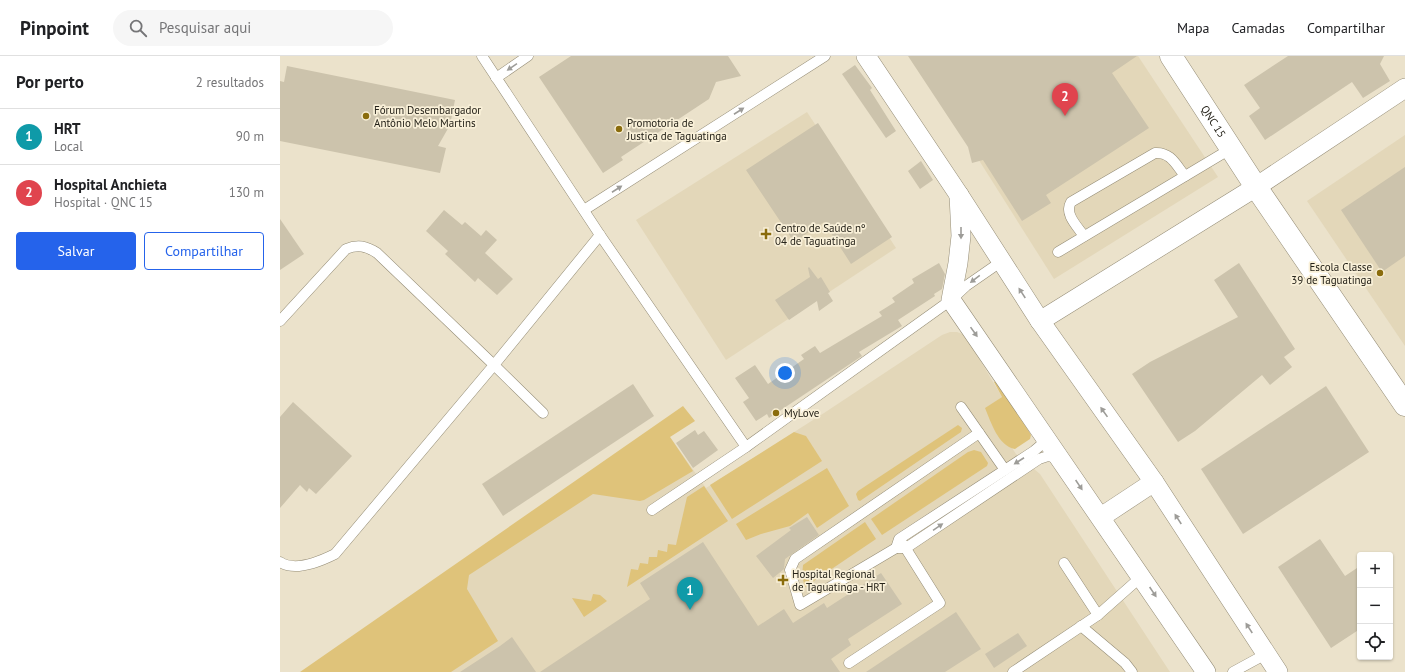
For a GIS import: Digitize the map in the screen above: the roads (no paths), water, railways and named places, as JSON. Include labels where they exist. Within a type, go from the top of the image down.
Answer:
[{"type":"street","points":[[866,56],[959,194],[1040,321],[1154,482],[1278,672]]},
{"type":"street","name":"QNC 15","points":[[1171,56],[1256,186],[1405,406]]},
{"type":"street","points":[[1040,321],[1256,186],[1405,88]]},
{"type":"street","points":[[959,194],[961,236],[951,300],[1142,576],[1206,672]]},
{"type":"street","points":[[1101,517],[1154,482]]},
{"type":"lane","points":[[482,56],[600,235],[746,447]]},
{"type":"lane","points":[[496,78],[528,56]]},
{"type":"lane","points":[[584,210],[825,56]]},
{"type":"lane","points":[[1058,252],[1232,148]]},
{"type":"lane","points":[[1084,236],[1069,213],[1068,207],[1071,202],[1155,153],[1170,156],[1185,176]]},
{"type":"lane","points":[[280,562],[296,566],[321,560],[335,554],[494,365],[600,235]]},
{"type":"lane","points":[[280,321],[346,249],[353,246],[362,246],[377,253],[544,413]]},
{"type":"lane","points":[[652,510],[746,447],[951,300],[966,286],[1002,261]]},
{"type":"lane","points":[[961,407],[1005,470]]},
{"type":"lane","points":[[979,433],[795,559],[790,570],[800,605],[1039,459],[1048,456],[1062,460]]},
{"type":"lane","points":[[900,545],[1041,445],[1044,434]]},
{"type":"lane","points":[[849,663],[940,603],[900,545]]},
{"type":"lane","points":[[1064,563],[1098,614]]},
{"type":"lane","points":[[1013,672],[1098,614],[1142,576]]},
{"type":"lane","points":[[1081,626],[1125,663],[1132,672]]},
{"type":"lane","points":[[1232,672],[1266,654]]},
{"type":"place","name":"Fórum Desembargador Antônio Melo Martins","points":[[366,116]]},
{"type":"place","name":"Hospital Anchieta","points":[[1065,116]]},
{"type":"place","name":"Promotoria de Justiça de Taguatinga","points":[[619,129]]},
{"type":"place","name":"Centro de Saúde nº 04 de Taguatinga","points":[[766,234]]},
{"type":"place","name":"Escola Classe 39 de Taguatinga","points":[[1380,273]]},
{"type":"place","name":"MyLove","points":[[776,413]]},
{"type":"place","name":"Hospital Regional de Taguatinga - HRT","points":[[783,580]]},
{"type":"place","name":"HRT","points":[[690,610]]}]
